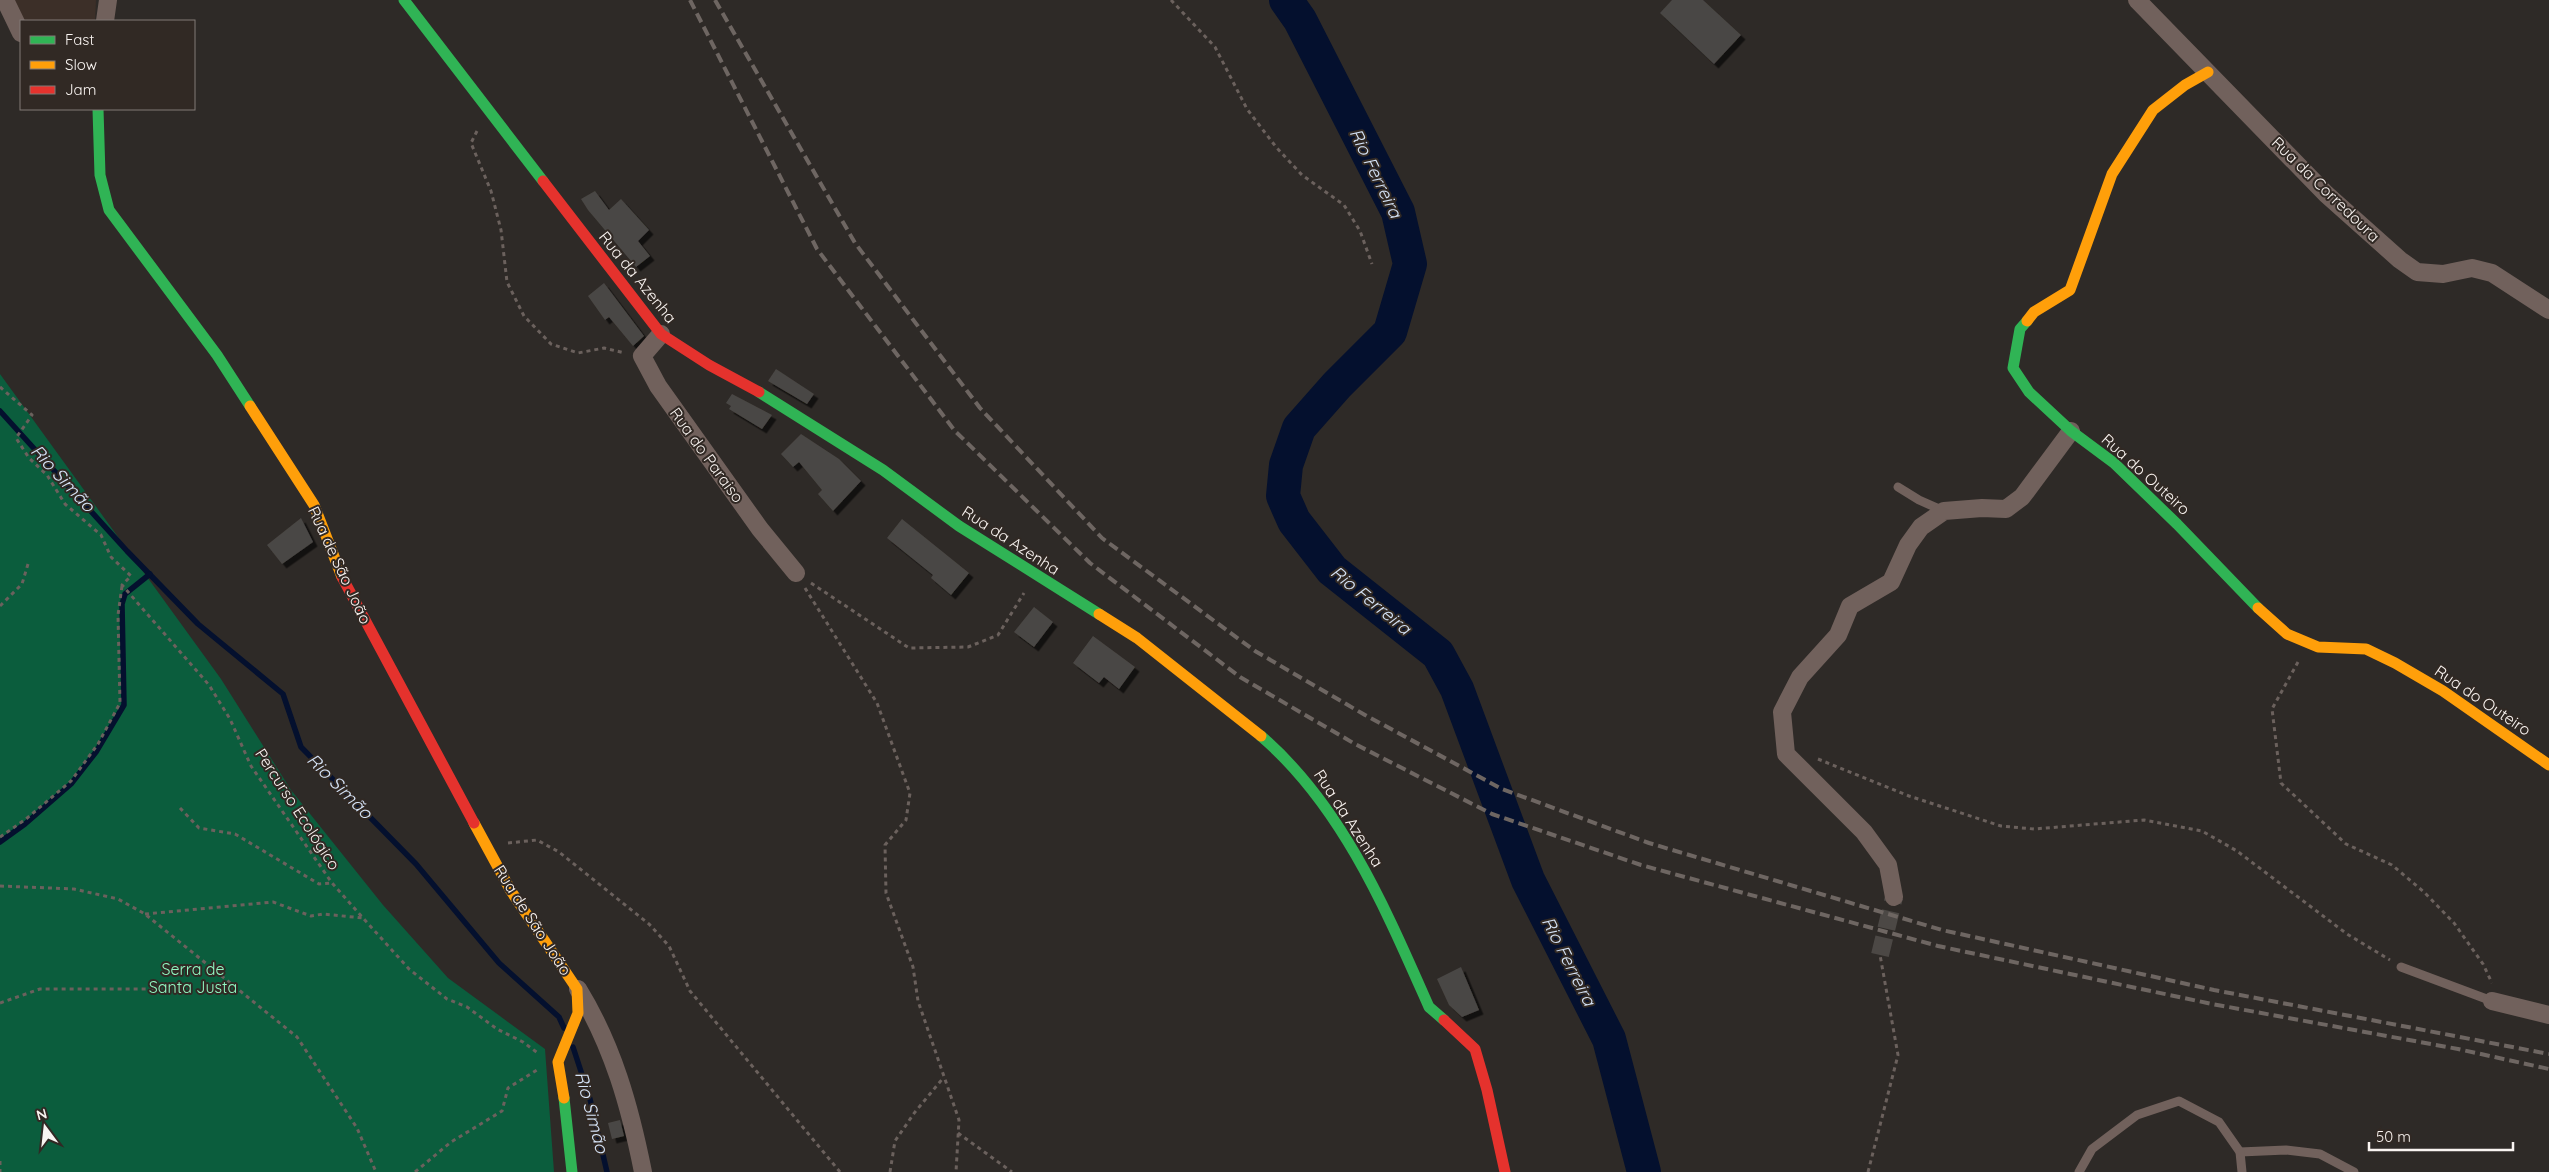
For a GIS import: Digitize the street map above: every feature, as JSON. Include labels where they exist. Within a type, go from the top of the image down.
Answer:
[{"type":"street","points":[[4,0],[20,30]]},
{"type":"street","points":[[105,20],[108,0]]},
{"type":"street","name":"Rua da Azenha","points":[[404,0],[661,334],[709,365],[779,403],[875,465],[959,526],[1034,575],[1137,638],[1282,754],[1313,788],[1378,891],[1429,1007],[1475,1049],[1487,1090],[1505,1172]]},
{"type":"street","name":"Rua da Corredoura","points":[[2137,0],[2326,194],[2400,260],[2418,272],[2442,274],[2472,268],[2492,273],[2549,310]]},
{"type":"street","name":"Rua do Outeiro","points":[[2208,72],[2185,85],[2152,110],[2112,174],[2070,290],[2034,312],[2020,329],[2013,368],[2030,392],[2071,431],[2114,463],[2258,608],[2287,634],[2318,647],[2366,649],[2395,663],[2443,691],[2549,765]]},
{"type":"street","name":"Rua de São João","points":[[98,110],[100,175],[109,210],[217,355],[314,505],[344,581],[511,890],[577,989],[578,1013],[558,1058]]},
{"type":"street","points":[[642,356],[661,334]]},
{"type":"street","name":"Rua do Paraiso","points":[[642,356],[658,386],[760,529],[796,573]]},
{"type":"street","points":[[1894,897],[1888,865],[1864,832],[1786,754],[1782,712],[1800,677],[1838,635],[1850,606],[1891,582],[1908,545],[1921,527],[1944,511],[1982,508],[2006,509],[2022,498],[2071,431]]},
{"type":"street","points":[[577,989],[597,1020],[616,1066],[632,1114],[643,1172]]},
{"type":"street","points":[[2492,1001],[2549,1015]]},
{"type":"street","points":[[558,1058],[572,1172]]},
{"type":"lane","points":[[1898,487],[1919,500],[1944,511]]},
{"type":"lane","points":[[2401,967],[2492,1001]]},
{"type":"lane","points":[[2079,1172],[2092,1149],[2137,1115],[2179,1102],[2219,1122],[2240,1152],[2242,1172]]},
{"type":"lane","points":[[2240,1152],[2286,1150],[2320,1154],[2354,1172]]},
{"type":"path","points":[[1171,0],[1216,47],[1247,109],[1276,146],[1302,175],[1344,205],[1360,231],[1372,264]]},
{"type":"path","points":[[487,110],[471,144],[491,191],[501,230],[507,282],[524,316],[551,344],[578,353],[604,348],[642,356]]},
{"type":"path","points":[[0,387],[32,415],[32,418],[17,433],[16,438],[29,458],[47,475],[65,504],[101,535],[111,557],[131,576],[122,586],[118,615],[120,703],[98,744],[71,781],[26,820],[0,837]]},
{"type":"path","points":[[0,606],[22,584],[28,564]]},
{"type":"path","points":[[796,573],[909,648],[968,647],[998,635],[1034,575]]},
{"type":"path","points":[[796,573],[877,703],[910,793],[906,820],[885,845],[886,893],[914,967],[918,1001],[959,1120],[956,1172]]},
{"type":"path","name":"Percurso Ecológico","points":[[122,586],[208,685],[230,719],[251,766],[332,884],[409,969],[447,999],[467,1007],[497,1029],[523,1042],[549,1061],[558,1058]]},
{"type":"path","points":[[2308,643],[2272,709],[2281,782],[2346,844],[2392,865],[2424,892],[2454,923],[2483,964],[2493,986],[2492,1001]]},
{"type":"path","points":[[1812,756],[1909,796],[2000,826],[2034,829],[2144,820],[2202,831],[2237,851],[2347,934],[2401,967]]},
{"type":"path","points":[[180,808],[200,828],[235,834],[319,884],[332,884]]},
{"type":"path","points":[[504,844],[537,840],[559,852],[649,924],[669,946],[690,992],[840,1172]]},
{"type":"path","points":[[0,886],[74,889],[118,899],[145,914],[297,1037],[357,1128],[376,1172]]},
{"type":"path","points":[[145,914],[273,902],[311,916],[323,914],[362,918]]},
{"type":"path","points":[[1868,1172],[1898,1055],[1880,955]]},
{"type":"path","points":[[0,1003],[40,989],[165,989]]},
{"type":"path","points":[[415,1172],[450,1142],[502,1111],[508,1088],[540,1069]]},
{"type":"path","points":[[890,1172],[895,1142],[915,1112],[944,1077]]},
{"type":"path","points":[[958,1134],[1001,1162],[1012,1172]]},
{"type":"path","points":[[0,1161],[0,1172]]},
{"type":"shaded area","points":[[14,0],[96,0],[95,20],[24,20]]},
{"type":"green space","name":"Serra de Santa Justa","points":[[0,374],[221,679],[291,790],[383,905],[448,978],[545,1049],[554,1172],[0,1172]]},
{"type":"building","points":[[1672,0],[1703,0],[1741,35],[1714,64],[1660,13]]},
{"type":"building","points":[[595,191],[609,210],[621,199],[649,230],[638,241],[650,256],[636,267],[581,199]]},
{"type":"building","points":[[604,283],[644,336],[633,346],[609,317],[605,320],[588,296]]},
{"type":"building","points":[[776,369],[814,394],[807,404],[768,381]]},
{"type":"building","points":[[732,394],[772,415],[762,429],[729,409],[731,406],[726,403]]},
{"type":"building","points":[[801,434],[839,459],[861,481],[833,511],[818,494],[822,490],[799,462],[793,467],[781,454]]},
{"type":"building","points":[[301,518],[313,542],[282,564],[267,545]]},
{"type":"building","points":[[902,519],[969,573],[951,595],[931,578],[933,575],[887,538]]},
{"type":"building","points":[[1034,607],[1053,622],[1034,647],[1014,632]]},
{"type":"building","points":[[1093,636],[1135,667],[1119,689],[1104,677],[1099,683],[1073,663]]},
{"type":"building","points":[[1461,967],[1479,1010],[1462,1017],[1449,1005],[1437,979]]},
{"type":"building","points":[[620,1120],[624,1136],[612,1139],[608,1123]]},
{"type":"waterway","name":"Rio Ferreira","points":[[1286,0],[1300,20],[1398,212],[1410,264],[1390,332],[1337,385],[1299,428],[1286,465],[1283,496],[1294,521],[1332,570],[1438,654],[1457,689],[1528,880],[1609,1039],[1644,1172]]},
{"type":"waterway","name":"Rio Simão","points":[[0,411],[127,551],[198,624],[283,694],[301,747],[416,864],[499,963],[559,1017],[564,1028]]},
{"type":"waterway","points":[[0,842],[25,824],[71,784],[96,752],[124,705],[122,604],[125,594],[150,574]]},
{"type":"waterway","name":"Rio Simão","points":[[573,1047],[590,1099],[607,1172]]},
{"type":"tunnel","points":[[1880,955],[1894,897]]},
{"type":"railway","points":[[690,0],[817,249],[955,431],[1090,563],[1240,677],[1355,744],[1492,814],[1641,865],[1938,946],[2212,1004],[2458,1049],[2549,1069]]},
{"type":"railway","points":[[715,0],[855,243],[980,408],[1102,538],[1255,651],[1365,715],[1502,789],[1649,843],[1942,930],[2214,990],[2549,1054]]},
{"type":"traffic: fast","points":[[404,0],[543,181]]},
{"type":"traffic: fast","points":[[98,110],[100,175],[109,210],[217,355],[250,406]]},
{"type":"traffic: fast","points":[[2027,321],[2020,329],[2013,368],[2029,392],[2071,431],[2114,463],[2177,524],[2258,608]]},
{"type":"traffic: fast","points":[[759,392],[883,470],[959,526],[1099,614]]},
{"type":"traffic: fast","points":[[1261,736],[1290,764],[1339,827],[1379,897],[1429,1007],[1444,1020]]},
{"type":"traffic: fast","points":[[564,1098],[572,1172]]},
{"type":"traffic: slow","points":[[2027,321],[2034,312],[2070,290],[2112,174],[2153,110],[2185,85],[2208,72]]},
{"type":"traffic: slow","points":[[250,406],[314,505],[342,577]]},
{"type":"traffic: slow","points":[[2258,608],[2287,634],[2318,647],[2366,649],[2395,663],[2443,691],[2549,765]]},
{"type":"traffic: slow","points":[[1099,614],[1137,638],[1261,736]]},
{"type":"traffic: slow","points":[[474,823],[511,891],[577,989],[578,1013],[558,1062],[564,1098]]},
{"type":"traffic: jam","points":[[543,181],[661,334],[709,365],[759,392]]},
{"type":"traffic: jam","points":[[342,577],[474,823]]},
{"type":"traffic: jam","points":[[1444,1020],[1475,1049],[1487,1090],[1505,1172]]}]
